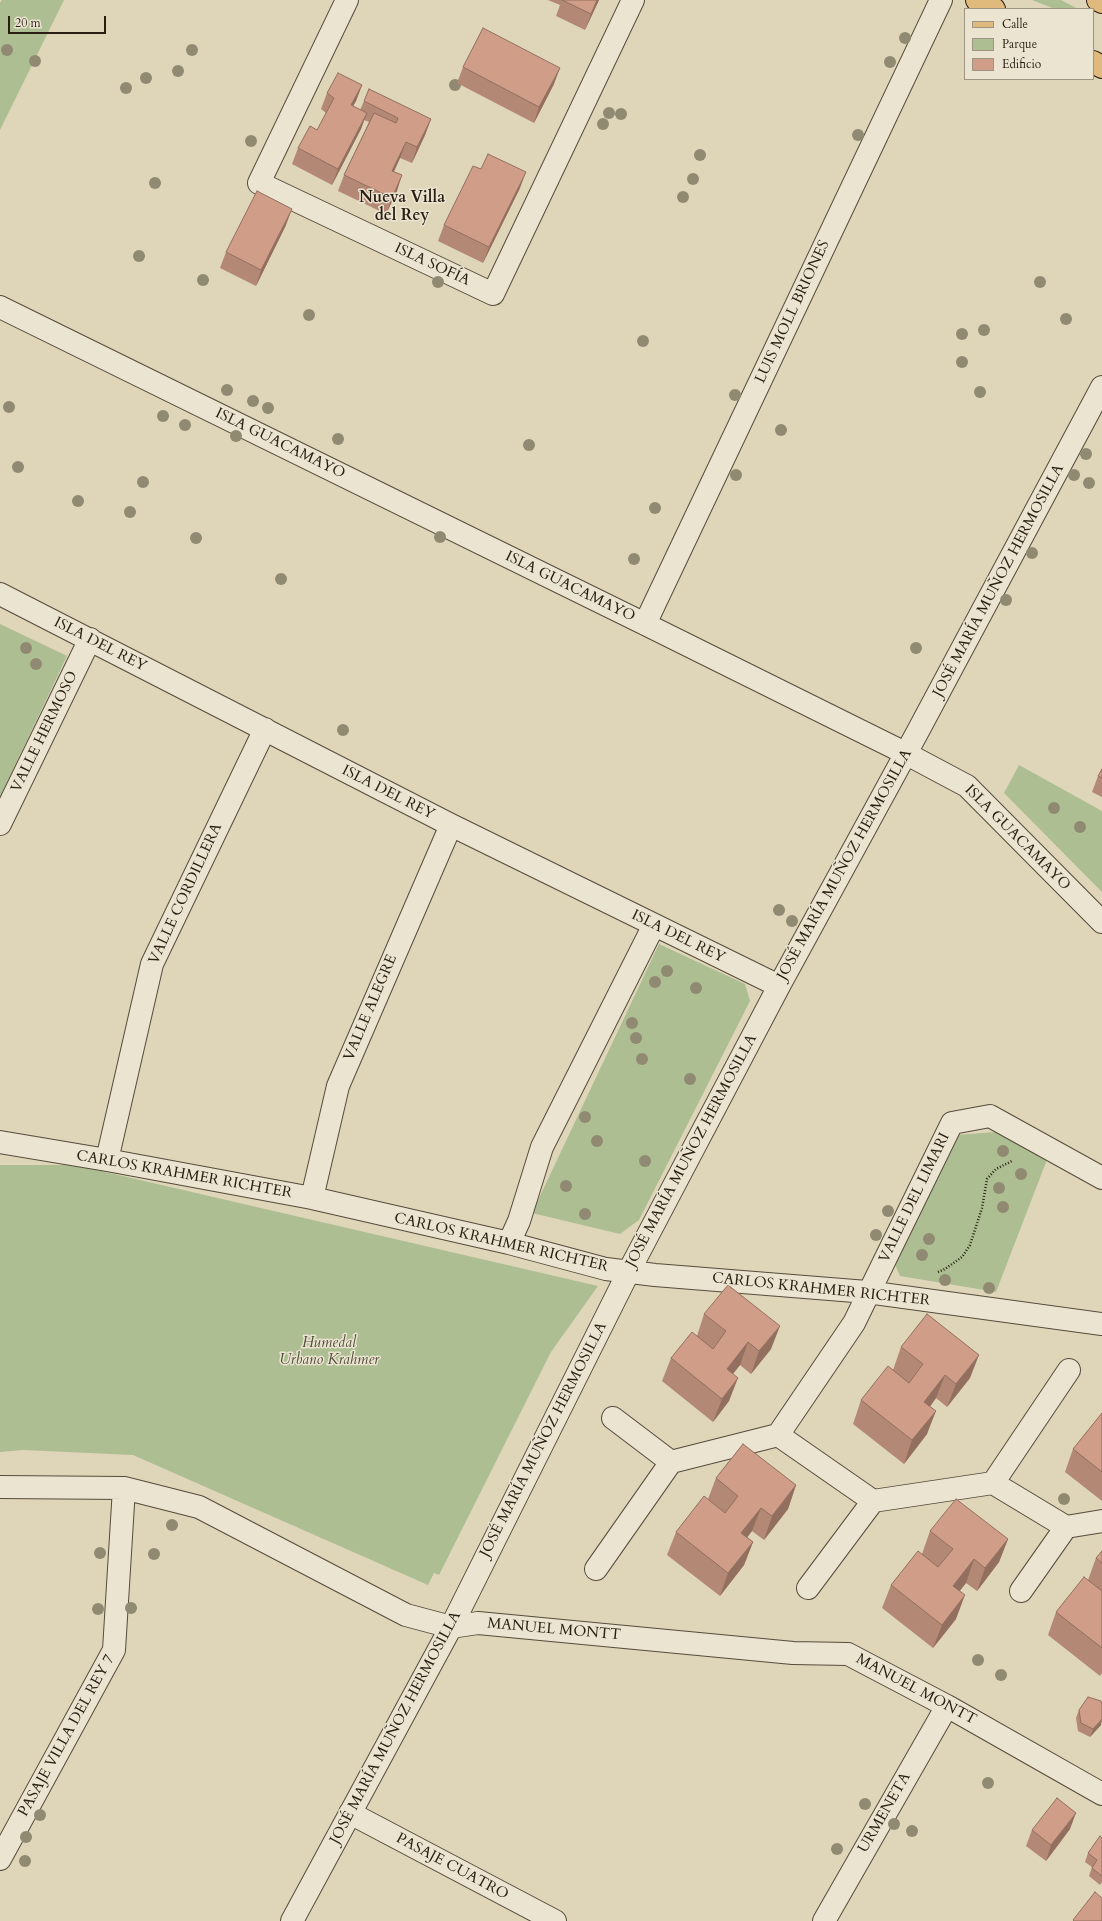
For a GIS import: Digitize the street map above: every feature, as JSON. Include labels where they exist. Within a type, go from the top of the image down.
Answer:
[{"type":"main road","points":[[977,0],[992,8]]},
{"type":"main road","points":[[1098,0],[1102,2]]},
{"type":"street","name":"ISLA SOFÍA","points":[[347,0],[259,183],[493,294],[633,0]]},
{"type":"street","name":"LUIS MOLL BRIONES","points":[[645,624],[941,0]]},
{"type":"street","name":"ISLA GUACAMAYO","points":[[0,307],[645,624],[905,753],[967,786],[1102,922]]},
{"type":"street","name":"JOSÉ MARÍA MUÑOZ HERMOSILLA","points":[[292,1921],[451,1627],[629,1272],[779,986],[1102,387]]},
{"type":"street","name":"ISLA DEL REY","points":[[0,594],[451,825],[779,986]]},
{"type":"street","name":"VALLE HERMOSO","points":[[0,824],[90,639]]},
{"type":"street","name":"VALLE CORDILLERA","points":[[107,1160],[152,964],[265,729]]},
{"type":"street","name":"VALLE ALEGRE","points":[[312,1198],[338,1086],[451,825]]},
{"type":"street","points":[[509,1243],[519,1221],[542,1147],[654,925]]},
{"type":"street","name":"VALLE DEL LIMARI","points":[[868,1292],[952,1123],[990,1116],[1102,1178]]},
{"type":"street","name":"CARLOS KRAHMER RICHTER","points":[[0,1142],[312,1198],[509,1243],[606,1269],[868,1292],[1102,1324]]},
{"type":"street","points":[[596,1569],[671,1462],[778,1434],[854,1323],[868,1292]]},
{"type":"street","points":[[993,1483],[1069,1370]]},
{"type":"street","points":[[613,1418],[671,1462]]},
{"type":"street","points":[[778,1434],[874,1501],[993,1483],[1066,1527],[1102,1521]]},
{"type":"street","name":"MANUEL MONTT","points":[[0,1487],[124,1488],[199,1506],[406,1615],[451,1627],[478,1623],[793,1653],[848,1654],[947,1706],[1102,1794]]},
{"type":"street","name":"PASAJE VILLA DEL REY 7","points":[[0,1859],[114,1650],[124,1488]]},
{"type":"street","points":[[808,1588],[874,1501]]},
{"type":"street","points":[[1021,1591],[1066,1527]]},
{"type":"street","name":"URMENETA","points":[[824,1921],[947,1706]]},
{"type":"street","name":"PASAJE CUATRO","points":[[350,1813],[555,1921]]},
{"type":"path","points":[[934,1273],[945,1269],[962,1257],[970,1245],[982,1208],[987,1179],[996,1169],[1009,1164],[1027,1147],[1030,1139]]},
{"type":"green space","points":[[2,0],[64,0],[0,130],[0,3]]},
{"type":"green space","points":[[1032,0],[1061,0],[1076,8],[1052,8]]},
{"type":"green space","points":[[0,624],[67,656],[0,797]]},
{"type":"green space","points":[[1019,765],[1102,811],[1102,892],[1004,793]]},
{"type":"green space","points":[[659,944],[745,984],[750,1001],[639,1220],[620,1234],[532,1213]]},
{"type":"green space","points":[[995,1132],[1048,1157],[996,1292],[900,1276],[893,1260],[957,1135]]},
{"type":"green space","name":"Humedal Urbano Krahmer","points":[[0,1165],[75,1165],[598,1286],[551,1352],[439,1575],[434,1573],[428,1585],[133,1455],[23,1450],[0,1452]]},
{"type":"building","points":[[562,0],[597,0],[591,14]]},
{"type":"building","points":[[483,28],[560,68],[539,107],[463,67]]},
{"type":"building","points":[[338,73],[362,85],[351,105],[367,113],[338,169],[298,148],[310,126],[317,130],[334,98],[327,93]]},
{"type":"building","points":[[369,89],[431,119],[417,147],[406,142],[392,171],[402,175],[392,198],[344,175],[374,113],[396,123],[398,118],[364,101]]},
{"type":"building","points":[[488,154],[526,172],[489,247],[444,225],[473,166],[481,169]]},
{"type":"building","points":[[257,191],[292,209],[261,270],[226,252]]},
{"type":"building","points":[[1102,769],[1102,778],[1098,776]]},
{"type":"building","points":[[728,1285],[780,1326],[759,1351],[748,1342],[727,1369],[738,1378],[722,1399],[671,1358],[692,1332],[713,1349],[726,1331],[704,1314]]},
{"type":"building","points":[[927,1314],[979,1355],[956,1384],[945,1375],[924,1402],[936,1411],[912,1440],[861,1400],[888,1366],[909,1383],[923,1364],[901,1347]]},
{"type":"building","points":[[1102,1413],[1102,1472],[1073,1449]]},
{"type":"building","points":[[743,1444],[796,1485],[772,1516],[761,1508],[741,1533],[753,1542],[728,1573],[676,1532],[704,1496],[725,1513],[738,1496],[716,1478]]},
{"type":"building","points":[[956,1499],[1008,1539],[985,1568],[974,1559],[953,1586],[965,1595],[942,1625],[891,1585],[918,1551],[938,1567],[953,1549],[930,1531]]},
{"type":"building","points":[[1102,1551],[1102,1563],[1096,1558]]},
{"type":"building","points":[[1084,1577],[1102,1591],[1102,1648],[1056,1612]]},
{"type":"building","points":[[1088,1697],[1101,1701],[1102,1705],[1102,1719],[1093,1729],[1081,1723],[1079,1710]]},
{"type":"building","points":[[1057,1798],[1076,1813],[1051,1845],[1032,1830]]},
{"type":"building","points":[[1100,1836],[1102,1838],[1102,1876],[1092,1868],[1097,1860],[1088,1853]]},
{"type":"building","points":[[1095,1892],[1102,1898],[1102,1921],[1074,1921],[1073,1920]]},
{"type":"district","name":"Nueva Villa del Rey","points":[[402,207]]}]
